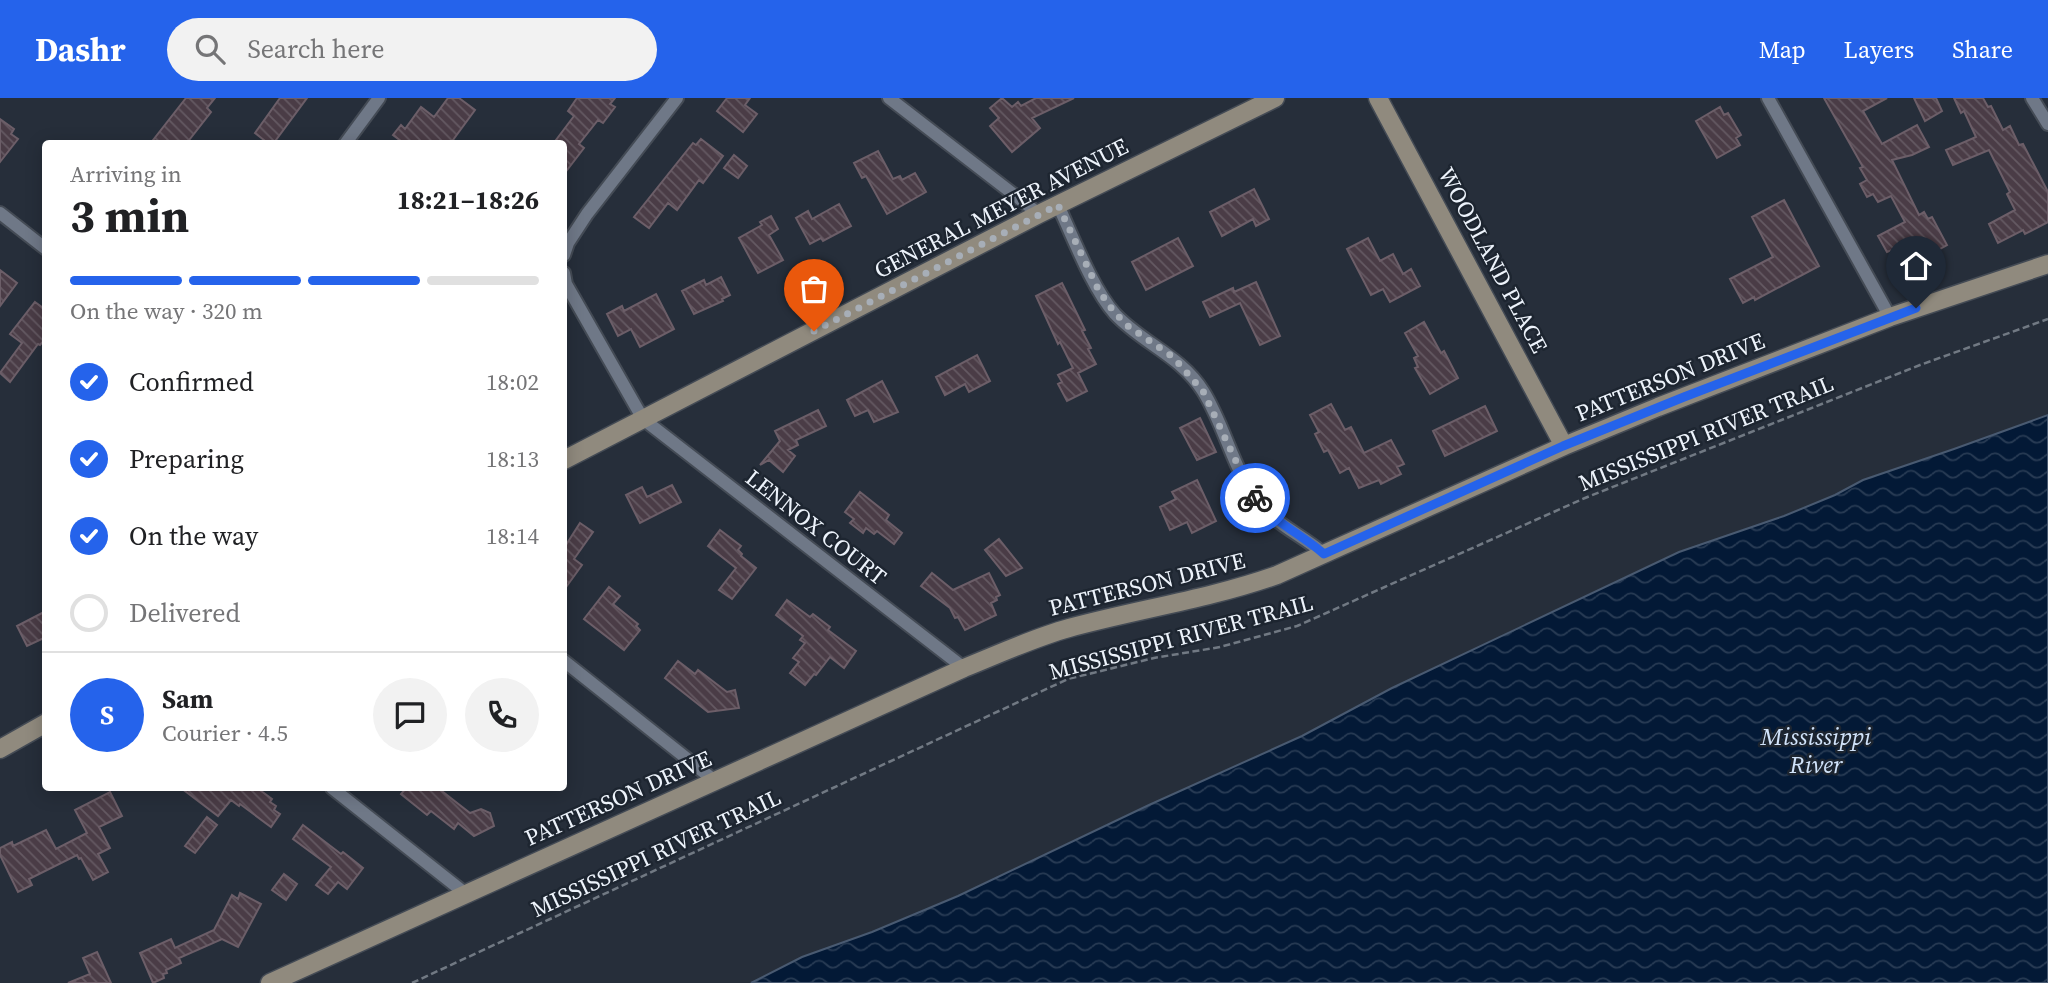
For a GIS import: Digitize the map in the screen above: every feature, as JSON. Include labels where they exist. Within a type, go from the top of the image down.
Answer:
[{"type":"street","points":[[348,140],[379,98]]},
{"type":"street","points":[[567,246],[587,214],[677,98]]},
{"type":"street","points":[[890,98],[1039,214]]},
{"type":"street","name":"GENERAL MEYER AVENUE","points":[[567,458],[1039,214],[1275,98]]},
{"type":"street","name":"WOODLAND PLACE","points":[[1378,98],[1563,446]]},
{"type":"street","points":[[1768,98],[1890,317]]},
{"type":"street","points":[[2032,98],[2048,124]]},
{"type":"street","points":[[1058,205],[1099,291],[1114,312],[1128,326],[1173,357],[1203,391],[1250,491],[1278,522],[1324,554]]},
{"type":"street","points":[[0,214],[42,247]]},
{"type":"street","name":"PATTERSON DRIVE","points":[[270,983],[964,668],[1039,637],[1244,587],[1324,554],[1563,446],[1890,317],[2048,264]]},
{"type":"street","points":[[567,286],[643,419]]},
{"type":"street","name":"LENNOX COURT","points":[[643,419],[964,668]]},
{"type":"street","points":[[567,663],[715,781]]},
{"type":"street","points":[[3,747],[42,725]]},
{"type":"street","points":[[336,791],[466,894]]},
{"type":"path","name":"MISSISSIPPI RIVER TRAIL","points":[[412,983],[1068,680],[1154,658],[1220,647],[1297,626],[1585,498],[1920,365],[2048,318]]},
{"type":"water","name":"Mississippi River","points":[[2048,415],[2048,983],[751,983],[802,957],[872,932],[958,896],[1302,736],[1392,688],[1679,552],[1784,516],[1863,480]]},
{"type":"building","points":[[186,98],[215,98],[207,108],[211,112],[189,140],[153,140]]},
{"type":"building","points":[[280,98],[307,98],[276,140],[264,140],[255,133]]},
{"type":"building","points":[[448,98],[459,98],[475,110],[453,140],[400,140],[393,135],[401,125],[405,129],[421,107],[434,117]]},
{"type":"building","points":[[577,98],[615,98],[610,104],[615,107],[603,123],[598,120],[579,144],[584,148],[567,170],[567,140],[556,140],[574,116],[568,111]]},
{"type":"building","points":[[727,98],[750,98],[745,105],[757,114],[743,132],[717,111]]},
{"type":"building","points":[[1002,98],[1012,107],[1018,102],[1021,106],[1036,98],[1074,98],[1032,118],[1040,128],[1012,152],[990,126],[999,118],[990,108]]},
{"type":"building","points":[[1824,98],[1887,98],[1863,111],[1882,144],[1917,125],[1929,147],[1892,160],[1919,215],[1924,212],[1928,219],[1932,217],[1947,245],[1911,265],[1902,246],[1887,252],[1878,236],[1905,222],[1891,196],[1878,202],[1873,194],[1867,197],[1860,184],[1867,180],[1860,168],[1863,167]]},
{"type":"building","points":[[1914,98],[1936,98],[1942,111],[1925,121]]},
{"type":"building","points":[[1954,98],[1983,98],[1988,107],[1991,106],[2003,130],[2010,126],[2019,145],[2023,144],[2048,192],[2048,222],[2025,234],[2023,230],[1998,243],[1989,224],[2015,210],[2007,194],[2010,192],[1989,150],[1953,165],[1946,150],[1976,137],[1964,111],[1961,113]]},
{"type":"building","points":[[1720,107],[1724,115],[1728,113],[1741,135],[1736,138],[1740,145],[1717,158],[1696,121]]},
{"type":"building","points":[[0,119],[14,129],[11,134],[18,139],[0,162]]},
{"type":"building","points":[[701,139],[723,156],[703,183],[699,180],[677,210],[668,203],[649,228],[634,217],[693,143],[696,145]]},
{"type":"building","points":[[878,151],[893,179],[900,176],[902,180],[915,173],[926,192],[887,214],[866,176],[862,178],[854,163]]},
{"type":"building","points":[[734,155],[747,166],[738,178],[724,168]]},
{"type":"building","points":[[1254,189],[1269,219],[1256,226],[1253,219],[1222,236],[1210,212]]},
{"type":"building","points":[[1784,200],[1819,266],[1755,300],[1754,297],[1743,303],[1730,279],[1773,257],[1752,217]]},
{"type":"building","points":[[839,204],[851,226],[823,241],[821,238],[810,244],[796,218],[808,211],[812,219]]},
{"type":"building","points":[[771,216],[778,229],[769,235],[783,260],[758,273],[739,238],[762,225],[760,222]]},
{"type":"building","points":[[1178,238],[1193,266],[1146,290],[1132,262]]},
{"type":"building","points":[[1368,238],[1380,261],[1393,254],[1403,274],[1411,269],[1420,286],[1390,302],[1383,289],[1371,295],[1347,249]]},
{"type":"building","points":[[0,270],[17,283],[0,306]]},
{"type":"building","points":[[721,277],[730,295],[694,314],[682,291],[704,280],[706,285]]},
{"type":"building","points":[[1256,282],[1280,336],[1260,345],[1240,303],[1210,317],[1203,302],[1233,288],[1234,292]]},
{"type":"building","points":[[1062,283],[1085,330],[1082,331],[1096,364],[1078,373],[1087,391],[1067,401],[1058,384],[1062,382],[1058,375],[1073,368],[1060,342],[1058,344],[1036,296]]},
{"type":"building","points":[[656,294],[674,329],[640,347],[631,329],[618,336],[607,314],[622,306],[624,311]]},
{"type":"building","points":[[35,302],[42,307],[42,343],[38,344],[10,382],[0,373],[22,343],[10,334]]},
{"type":"building","points":[[1424,322],[1458,378],[1430,394],[1415,368],[1418,367],[1414,358],[1418,356],[1405,333]]},
{"type":"building","points":[[977,355],[990,381],[969,392],[965,384],[945,395],[936,377]]},
{"type":"building","points":[[882,381],[898,412],[874,422],[868,410],[855,416],[847,400]]},
{"type":"building","points":[[1331,404],[1345,430],[1351,427],[1364,453],[1391,440],[1404,464],[1397,467],[1401,474],[1381,484],[1379,480],[1359,488],[1349,468],[1340,473],[1328,450],[1324,452],[1315,434],[1319,432],[1310,415]]},
{"type":"building","points":[[1485,406],[1497,431],[1445,456],[1433,431]]},
{"type":"building","points":[[818,410],[826,426],[796,440],[798,445],[788,450],[795,456],[783,472],[769,460],[760,465],[780,441],[775,431]]},
{"type":"building","points":[[1200,418],[1216,452],[1197,460],[1180,428]]},
{"type":"building","points":[[1197,480],[1216,521],[1192,533],[1187,522],[1170,530],[1160,507],[1176,499],[1172,492]]},
{"type":"building","points":[[672,485],[681,502],[640,523],[626,495],[642,487],[647,497]]},
{"type":"building","points":[[860,492],[889,515],[886,520],[902,533],[894,544],[877,531],[874,534],[866,528],[863,533],[850,523],[854,519],[845,512]]},
{"type":"building","points":[[580,523],[593,532],[574,559],[582,565],[567,586],[567,543]]},
{"type":"building","points":[[720,530],[741,546],[738,550],[741,556],[756,568],[732,599],[719,590],[736,568],[708,546]]},
{"type":"building","points":[[999,539],[1022,568],[1006,576],[985,550]]},
{"type":"building","points":[[932,573],[953,590],[989,573],[1000,595],[991,603],[996,615],[965,630],[950,608],[921,586]]},
{"type":"building","points":[[609,587],[620,596],[613,604],[638,624],[636,626],[640,630],[624,650],[584,619]]},
{"type":"building","points":[[787,600],[810,617],[813,614],[830,627],[828,630],[856,651],[844,668],[830,657],[805,685],[790,673],[799,662],[793,658],[805,643],[800,640],[803,636],[776,615]]},
{"type":"building","points":[[42,613],[42,639],[27,646],[17,626]]},
{"type":"building","points":[[678,661],[695,674],[698,670],[727,692],[735,690],[739,708],[708,712],[665,678]]},
{"type":"building","points":[[185,791],[261,791],[272,799],[270,802],[276,806],[274,810],[280,814],[271,827],[231,800],[218,816]]},
{"type":"building","points":[[404,791],[442,791],[470,813],[481,809],[490,813],[494,826],[474,836],[458,823],[454,829],[431,811],[427,815],[401,794]]},
{"type":"building","points":[[110,792],[122,816],[99,827],[110,848],[98,854],[108,872],[93,880],[77,855],[29,879],[32,885],[18,892],[0,855],[0,848],[12,842],[13,846],[46,830],[56,849],[87,833],[75,810]]},
{"type":"building","points":[[207,817],[217,825],[195,853],[185,846]]},
{"type":"building","points":[[303,825],[363,868],[347,889],[338,882],[328,894],[316,885],[331,867],[293,839]]},
{"type":"building","points":[[284,874],[297,884],[286,900],[272,890]]},
{"type":"building","points":[[240,893],[261,904],[238,947],[222,939],[179,958],[181,963],[166,970],[164,978],[153,983],[140,953],[171,939],[175,948],[214,930],[232,895],[238,899]]},
{"type":"building","points":[[97,952],[111,983],[68,983],[90,974],[83,958]]},
{"type":"way so far","points":[[814,331],[1058,205],[1099,291],[1114,312],[1128,326],[1173,357],[1203,391],[1255,498]]},
{"type":"route","points":[[1255,498],[1278,522],[1324,554],[1563,446],[1916,308]]}]
